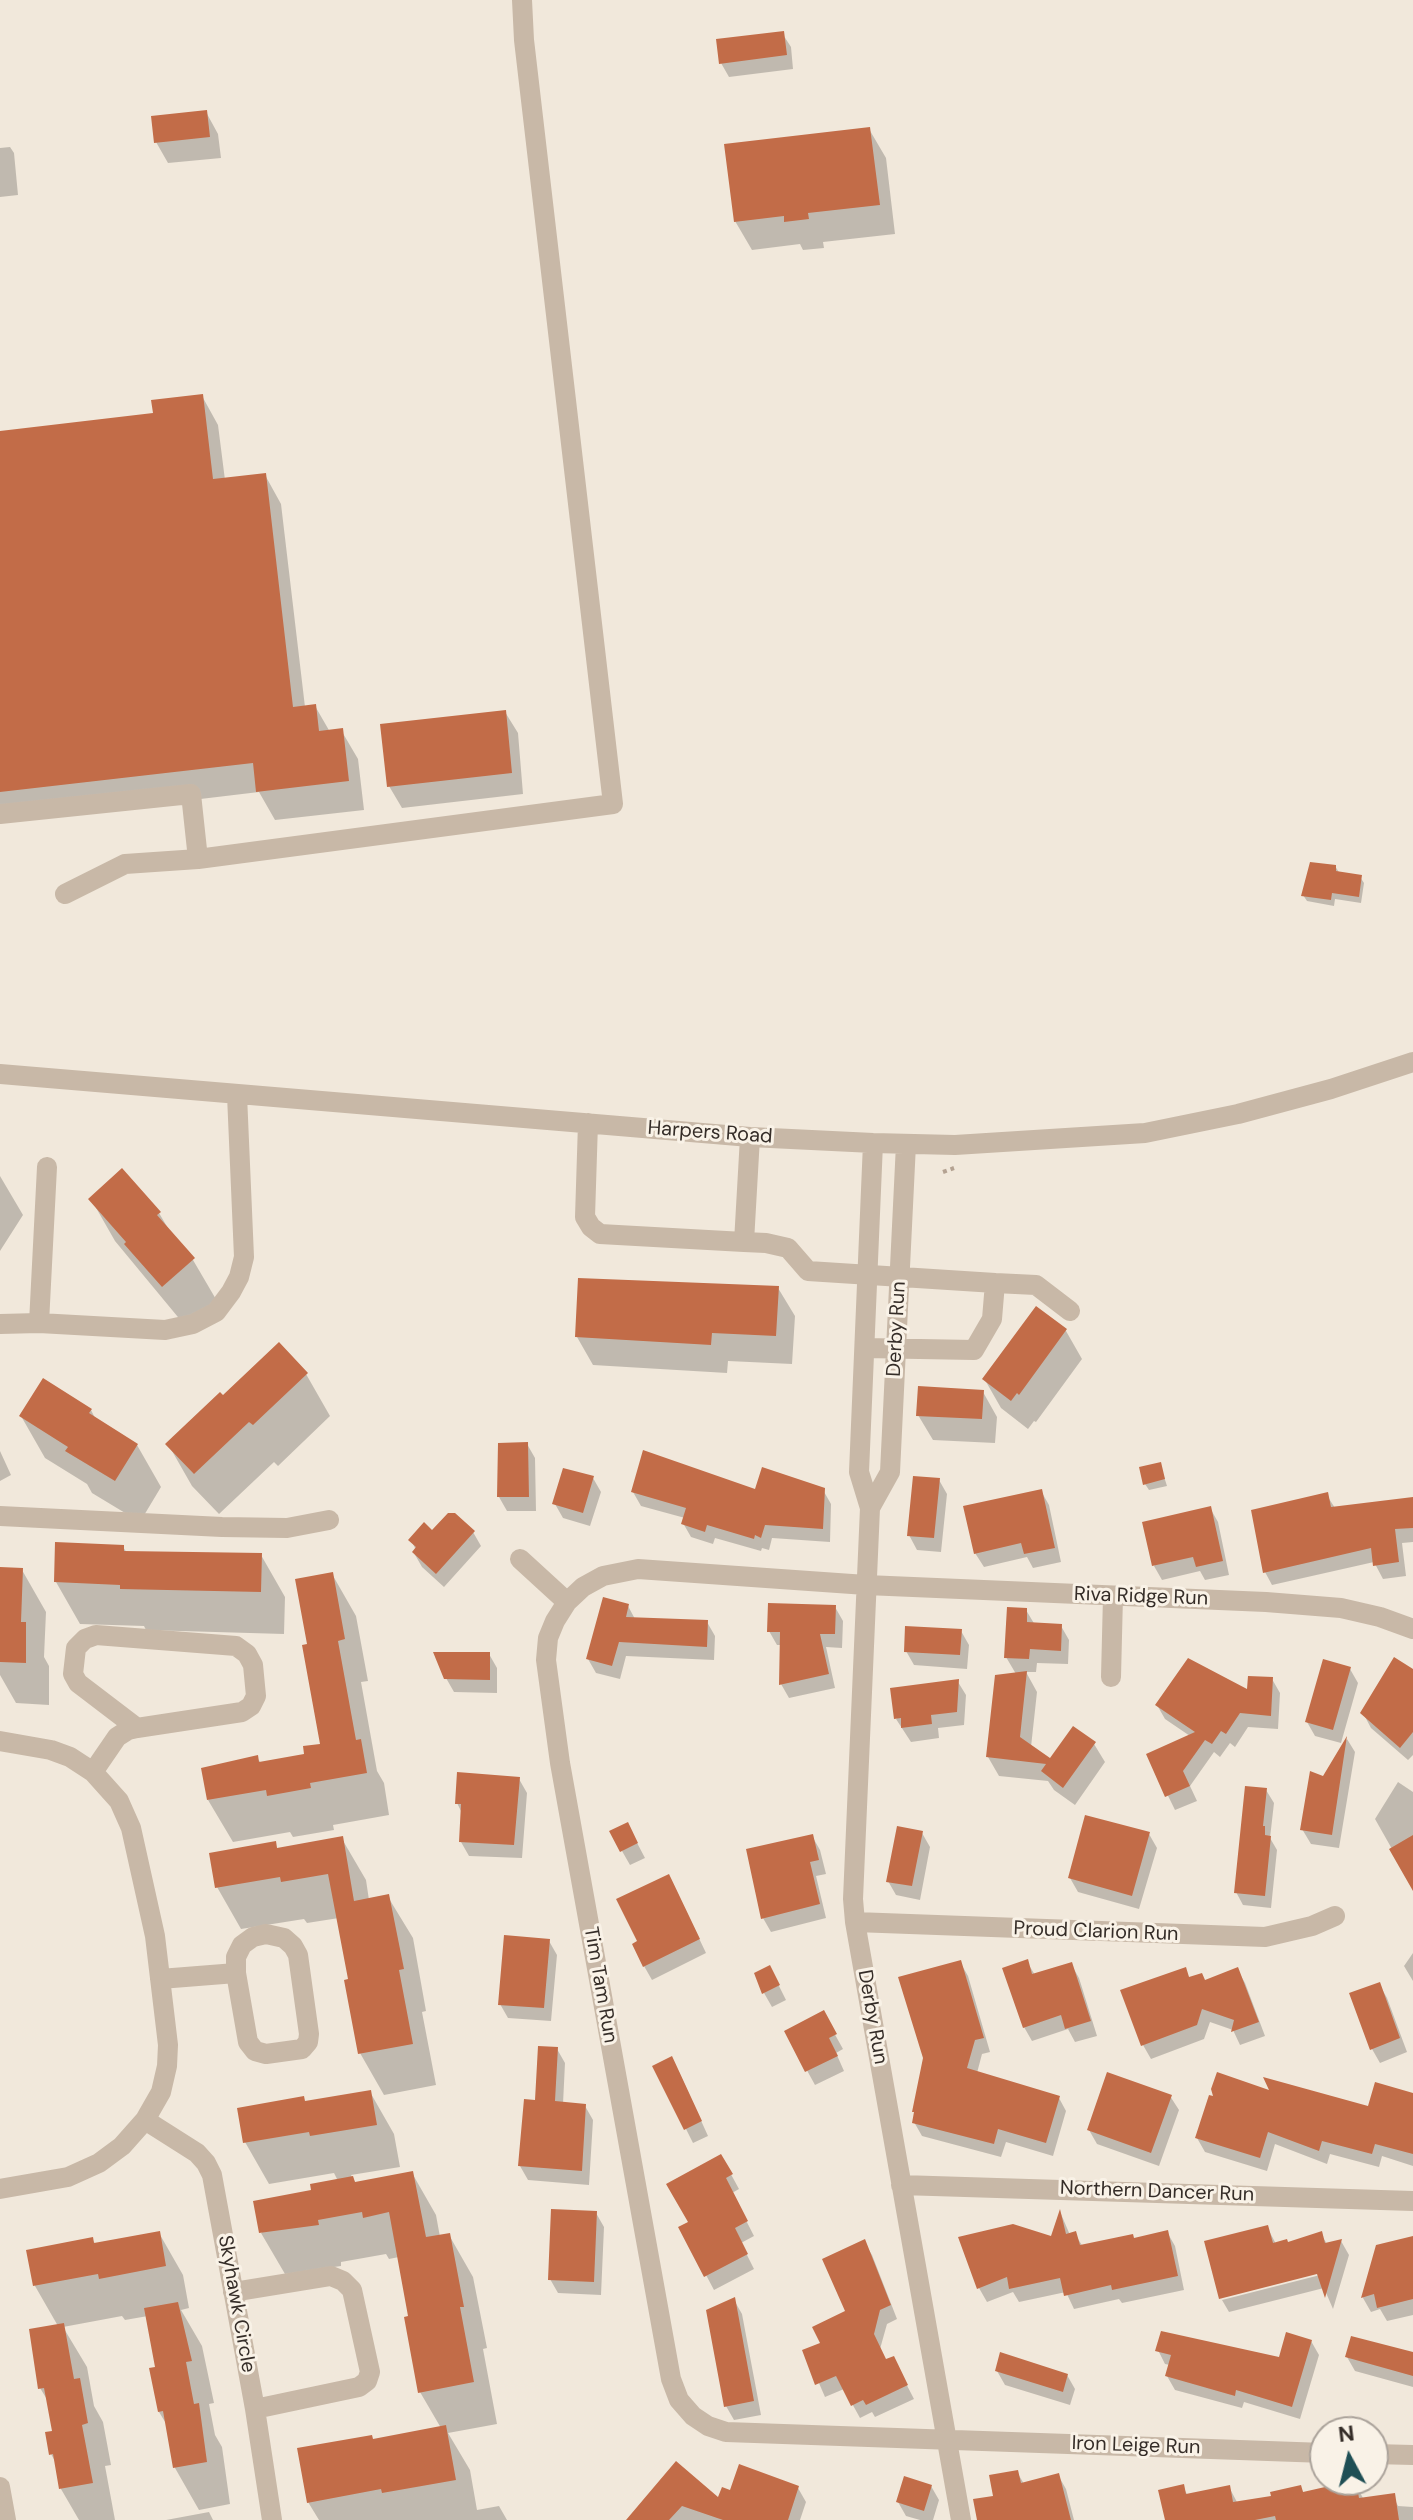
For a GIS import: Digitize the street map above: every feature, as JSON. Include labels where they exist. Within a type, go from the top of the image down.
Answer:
[{"type":"street","points":[[65,894],[125,864],[198,859],[613,804],[524,40],[522,0]]},
{"type":"street","points":[[0,814],[191,794],[198,859]]},
{"type":"street","name":"Harpers Road","points":[[0,1074],[750,1137],[955,1145],[1145,1133],[1238,1114],[1331,1089],[1413,1062]]},
{"type":"street","points":[[0,1324],[39,1323],[165,1330],[193,1324],[216,1312],[239,1277],[244,1257],[237,1095]]},
{"type":"street","points":[[588,1123],[585,1217],[600,1234],[744,1242],[788,1248],[808,1271],[1036,1285],[1070,1311]]},
{"type":"street","points":[[744,1242],[750,1137]]},
{"type":"street","name":"Derby Run","points":[[873,1143],[859,1472],[870,1508],[853,1899],[961,2520]]},
{"type":"street","name":"Derby Run","points":[[870,1508],[890,1472],[906,1144]]},
{"type":"street","points":[[39,1323],[47,1167]]},
{"type":"street","points":[[865,1348],[974,1350],[992,1319],[995,1283]]},
{"type":"street","points":[[0,1516],[287,1528],[329,1520]]},
{"type":"street","points":[[520,1559],[567,1602]]},
{"type":"street","name":"Tim Tam Run","points":[[866,1585],[638,1569],[603,1576],[583,1587],[567,1602],[548,1638],[546,1660],[669,2365],[679,2400],[693,2416],[708,2426],[726,2432],[947,2440]]},
{"type":"street","name":"Riva Ridge Run","points":[[866,1585],[1341,1608],[1413,1629]]},
{"type":"street","points":[[1111,1677],[1113,1596]]},
{"type":"street","points":[[93,1772],[117,1737],[128,1730],[242,1712],[251,1706],[256,1696],[253,1665],[247,1654],[236,1646],[223,1644],[96,1635],[85,1639],[76,1648],[73,1658],[73,1674],[78,1683],[137,1728]]},
{"type":"street","points":[[0,1741],[51,1750],[70,1757],[93,1772],[119,1801],[131,1828],[155,1936],[168,2045],[161,2092],[145,2120],[122,2146],[99,2163],[68,2177],[0,2189]]},
{"type":"street","name":"Proud Clarion Run","points":[[855,1922],[1265,1937],[1312,1926],[1335,1916]]},
{"type":"street","points":[[266,1934],[284,1938],[293,1946],[298,1955],[309,2034],[308,2042],[302,2049],[266,2054],[255,2051],[248,2042],[236,1973],[236,1957],[242,1945],[253,1937],[266,1934]]},
{"type":"street","points":[[160,1979],[236,1973]]},
{"type":"street","name":"Skyhawk Circle","points":[[145,2120],[197,2153],[212,2175],[272,2520]]},
{"type":"street","name":"Northern Dancer Run","points":[[901,2185],[1413,2201]]},
{"type":"street","points":[[233,2292],[331,2276],[343,2281],[352,2290],[370,2372],[367,2381],[359,2387],[255,2409]]},
{"type":"street","name":"Iron Leige Run","points":[[947,2440],[1309,2452]]},
{"type":"street","points":[[1389,2454],[1413,2455]]},
{"type":"street","points":[[0,2487],[6,2520]]},
{"type":"building","points":[[784,31],[787,55],[719,64],[716,39]]},
{"type":"building","points":[[207,110],[210,137],[154,143],[151,116]]},
{"type":"building","points":[[870,127],[880,205],[808,213],[809,219],[784,222],[784,216],[734,222],[724,144]]},
{"type":"building","points":[[203,394],[213,479],[266,473],[293,707],[316,704],[319,731],[343,728],[349,781],[256,792],[253,763],[0,792],[0,431],[153,413],[151,400]]},
{"type":"building","points":[[506,710],[512,773],[387,787],[380,724]]},
{"type":"building","points":[[1310,862],[1336,865],[1336,871],[1362,875],[1359,897],[1332,893],[1331,900],[1301,896]]},
{"type":"building","points":[[122,1168],[161,1212],[157,1215],[195,1258],[162,1287],[88,1199]]},
{"type":"building","points":[[578,1278],[779,1286],[776,1336],[712,1333],[711,1345],[575,1337]]},
{"type":"building","points":[[1036,1306],[1067,1329],[1019,1395],[1017,1393],[1011,1401],[982,1379]]},
{"type":"building","points":[[279,1342],[308,1373],[253,1425],[249,1422],[194,1474],[165,1444]]},
{"type":"building","points":[[43,1378],[92,1409],[89,1413],[138,1444],[115,1481],[65,1451],[68,1447],[19,1416]]},
{"type":"building","points":[[918,1386],[984,1390],[982,1419],[916,1416]]},
{"type":"building","points":[[528,1442],[529,1497],[497,1497],[498,1443]]},
{"type":"building","points":[[643,1450],[755,1489],[762,1467],[825,1488],[823,1529],[765,1525],[761,1538],[755,1535],[754,1539],[707,1525],[705,1532],[681,1524],[686,1508],[631,1492]]},
{"type":"building","points":[[1161,1462],[1165,1479],[1143,1485],[1139,1467]]},
{"type":"building","points":[[563,1468],[594,1476],[583,1513],[552,1504]]},
{"type":"building","points":[[913,1476],[940,1478],[934,1538],[907,1536]]},
{"type":"building","points":[[1042,1489],[1055,1548],[1024,1554],[1021,1543],[974,1554],[963,1506]]},
{"type":"building","points":[[1328,1492],[1331,1507],[1413,1497],[1413,1528],[1395,1529],[1399,1562],[1373,1566],[1371,1548],[1263,1573],[1251,1510]]},
{"type":"building","points":[[1211,1506],[1223,1561],[1196,1567],[1193,1557],[1152,1566],[1142,1522]]},
{"type":"building","points":[[448,1513],[455,1513],[475,1531],[436,1574],[412,1552],[416,1547],[408,1540],[424,1522],[432,1530]]},
{"type":"building","points":[[55,1542],[124,1545],[124,1551],[262,1553],[261,1592],[120,1589],[120,1585],[54,1582]]},
{"type":"building","points":[[0,1567],[23,1568],[21,1622],[26,1622],[26,1663],[0,1662]]},
{"type":"building","points":[[333,1572],[345,1639],[338,1641],[356,1740],[361,1739],[367,1773],[310,1783],[311,1788],[267,1796],[266,1790],[207,1800],[201,1768],[258,1755],[259,1762],[304,1754],[303,1746],[320,1744],[302,1645],[307,1644],[295,1579]]},
{"type":"building","points":[[603,1597],[629,1604],[626,1617],[708,1620],[707,1647],[619,1642],[612,1666],[586,1659]]},
{"type":"building","points":[[768,1603],[836,1605],[835,1634],[820,1634],[829,1674],[779,1685],[780,1632],[767,1632]]},
{"type":"building","points":[[1007,1607],[1027,1608],[1027,1622],[1062,1624],[1061,1651],[1030,1649],[1029,1659],[1004,1658]]},
{"type":"building","points":[[905,1626],[962,1629],[960,1655],[904,1652]]},
{"type":"building","points":[[433,1652],[490,1652],[490,1680],[444,1679]]},
{"type":"building","points":[[1394,1657],[1413,1669],[1413,1732],[1400,1748],[1360,1713]]},
{"type":"building","points":[[1188,1658],[1247,1689],[1248,1676],[1273,1677],[1271,1716],[1240,1713],[1226,1734],[1221,1731],[1212,1744],[1205,1740],[1183,1771],[1190,1786],[1165,1797],[1146,1754],[1195,1732],[1155,1705]]},
{"type":"building","points":[[1323,1659],[1351,1667],[1333,1730],[1305,1722]]},
{"type":"building","points":[[1027,1671],[1020,1737],[1050,1758],[1073,1726],[1096,1742],[1063,1788],[1041,1771],[1046,1764],[986,1757],[995,1675]]},
{"type":"building","points":[[959,1679],[957,1712],[931,1715],[932,1724],[901,1728],[901,1718],[894,1719],[890,1688]]},
{"type":"building","points":[[1347,1736],[1332,1835],[1300,1830],[1310,1771],[1323,1776]]},
{"type":"building","points":[[457,1772],[520,1777],[514,1845],[459,1842],[461,1804],[455,1804]]},
{"type":"building","points":[[1245,1786],[1267,1788],[1263,1826],[1265,1835],[1271,1836],[1265,1896],[1234,1893]]},
{"type":"building","points":[[1085,1815],[1150,1832],[1132,1896],[1068,1878]]},
{"type":"building","points":[[628,1822],[638,1843],[620,1852],[609,1831]]},
{"type":"building","points":[[897,1826],[923,1831],[912,1886],[886,1882]]},
{"type":"building","points":[[813,1834],[819,1860],[810,1862],[820,1904],[761,1919],[746,1849]]},
{"type":"building","points":[[1413,1835],[1413,1891],[1389,1849]]},
{"type":"building","points":[[343,1836],[354,1901],[389,1894],[404,1969],[399,1970],[413,2044],[358,2054],[344,1980],[348,1979],[328,1874],[281,1882],[280,1877],[215,1888],[209,1853],[276,1841],[277,1848]]},
{"type":"building","points":[[669,1874],[700,1939],[643,1967],[632,1944],[637,1941],[616,1899]]},
{"type":"building","points":[[504,1935],[550,1939],[544,2008],[498,2005]]},
{"type":"building","points":[[1028,1959],[1032,1974],[1072,1962],[1091,2021],[1065,2029],[1061,2015],[1023,2028],[1002,1968]]},
{"type":"building","points":[[961,1960],[984,2038],[975,2040],[967,2068],[1060,2096],[1046,2143],[998,2129],[994,2144],[912,2123],[923,2058],[898,1977]]},
{"type":"building","points":[[770,1965],[780,1985],[762,1994],[754,1973]]},
{"type":"building","points":[[1186,1967],[1189,1977],[1202,1973],[1205,1980],[1238,1967],[1259,2022],[1231,2032],[1234,2020],[1202,2009],[1197,2025],[1141,2046],[1120,1990]]},
{"type":"building","points":[[1380,1982],[1400,2038],[1370,2050],[1349,1993]]},
{"type":"building","points":[[824,2010],[837,2034],[829,2038],[838,2056],[805,2072],[784,2031]]},
{"type":"building","points":[[538,2046],[558,2047],[555,2101],[586,2104],[582,2171],[518,2166],[524,2099],[535,2100]]},
{"type":"building","points":[[672,2056],[702,2121],[684,2130],[652,2066]]},
{"type":"building","points":[[1107,2072],[1172,2095],[1151,2153],[1087,2130]]},
{"type":"building","points":[[1217,2072],[1269,2090],[1263,2077],[1368,2106],[1375,2082],[1413,2093],[1413,2154],[1375,2144],[1372,2154],[1322,2141],[1319,2151],[1268,2132],[1260,2158],[1195,2138],[1209,2095],[1213,2096],[1211,2089]]},
{"type":"building","points":[[371,2090],[377,2125],[243,2143],[237,2108],[304,2096],[305,2101]]},
{"type":"building","points":[[721,2154],[733,2174],[726,2178],[748,2221],[735,2228],[748,2254],[704,2277],[678,2227],[688,2222],[666,2184]]},
{"type":"building","points":[[413,2171],[426,2237],[450,2233],[474,2382],[418,2393],[389,2212],[363,2218],[362,2212],[318,2220],[319,2225],[259,2233],[253,2201],[311,2190],[310,2184],[353,2176],[355,2182]]},
{"type":"building","points":[[551,2209],[597,2211],[594,2282],[548,2280]]},
{"type":"building","points":[[1060,2209],[1066,2234],[1076,2231],[1080,2245],[1168,2230],[1178,2276],[1112,2290],[1111,2285],[1064,2296],[1060,2278],[1009,2289],[1007,2277],[977,2289],[958,2237],[1013,2224],[1051,2236]]},
{"type":"building","points":[[1268,2225],[1273,2243],[1287,2239],[1288,2242],[1322,2231],[1325,2243],[1342,2239],[1325,2298],[1317,2274],[1219,2299],[1204,2241]]},
{"type":"building","points":[[160,2231],[166,2266],[99,2279],[98,2274],[33,2286],[26,2250],[93,2237],[94,2243]]},
{"type":"building","points":[[1413,2236],[1413,2299],[1377,2308],[1374,2294],[1361,2298],[1376,2245]]},
{"type":"building","points":[[865,2239],[891,2305],[880,2310],[874,2334],[886,2359],[894,2356],[908,2385],[866,2405],[863,2400],[851,2406],[836,2376],[815,2385],[802,2350],[820,2343],[812,2327],[845,2311],[822,2259]]},
{"type":"building","points":[[735,2297],[754,2401],[724,2407],[706,2310]]},
{"type":"building","points":[[178,2302],[192,2361],[186,2362],[194,2404],[199,2403],[207,2462],[173,2468],[163,2411],[158,2412],[149,2368],[155,2367],[144,2308]]},
{"type":"building","points":[[64,2323],[74,2379],[80,2378],[88,2423],[82,2425],[93,2483],[59,2489],[53,2454],[49,2455],[45,2432],[52,2431],[44,2388],[38,2389],[29,2329]]},
{"type":"building","points":[[1161,2331],[1279,2357],[1286,2332],[1312,2340],[1292,2407],[1236,2390],[1235,2396],[1165,2376],[1171,2355],[1155,2351]]},
{"type":"building","points":[[1351,2336],[1413,2352],[1413,2376],[1345,2357]]},
{"type":"building","points":[[1000,2352],[1068,2374],[1063,2392],[995,2371]]},
{"type":"building","points":[[446,2425],[456,2480],[382,2493],[381,2489],[307,2503],[297,2448],[372,2435],[373,2439]]},
{"type":"building","points":[[676,2461],[718,2497],[722,2487],[730,2490],[739,2464],[799,2486],[788,2520],[723,2520],[682,2506],[669,2520],[626,2520]]},
{"type":"building","points":[[1018,2470],[1021,2483],[1059,2473],[1071,2520],[977,2520],[973,2499],[993,2496],[989,2475]]},
{"type":"building","points":[[904,2476],[932,2485],[924,2511],[896,2502]]},
{"type":"building","points":[[1184,2484],[1186,2494],[1230,2485],[1233,2502],[1271,2496],[1270,2492],[1301,2485],[1303,2492],[1309,2491],[1309,2496],[1359,2498],[1395,2493],[1399,2520],[1276,2520],[1275,2516],[1255,2520],[1165,2520],[1158,2490]]}]
